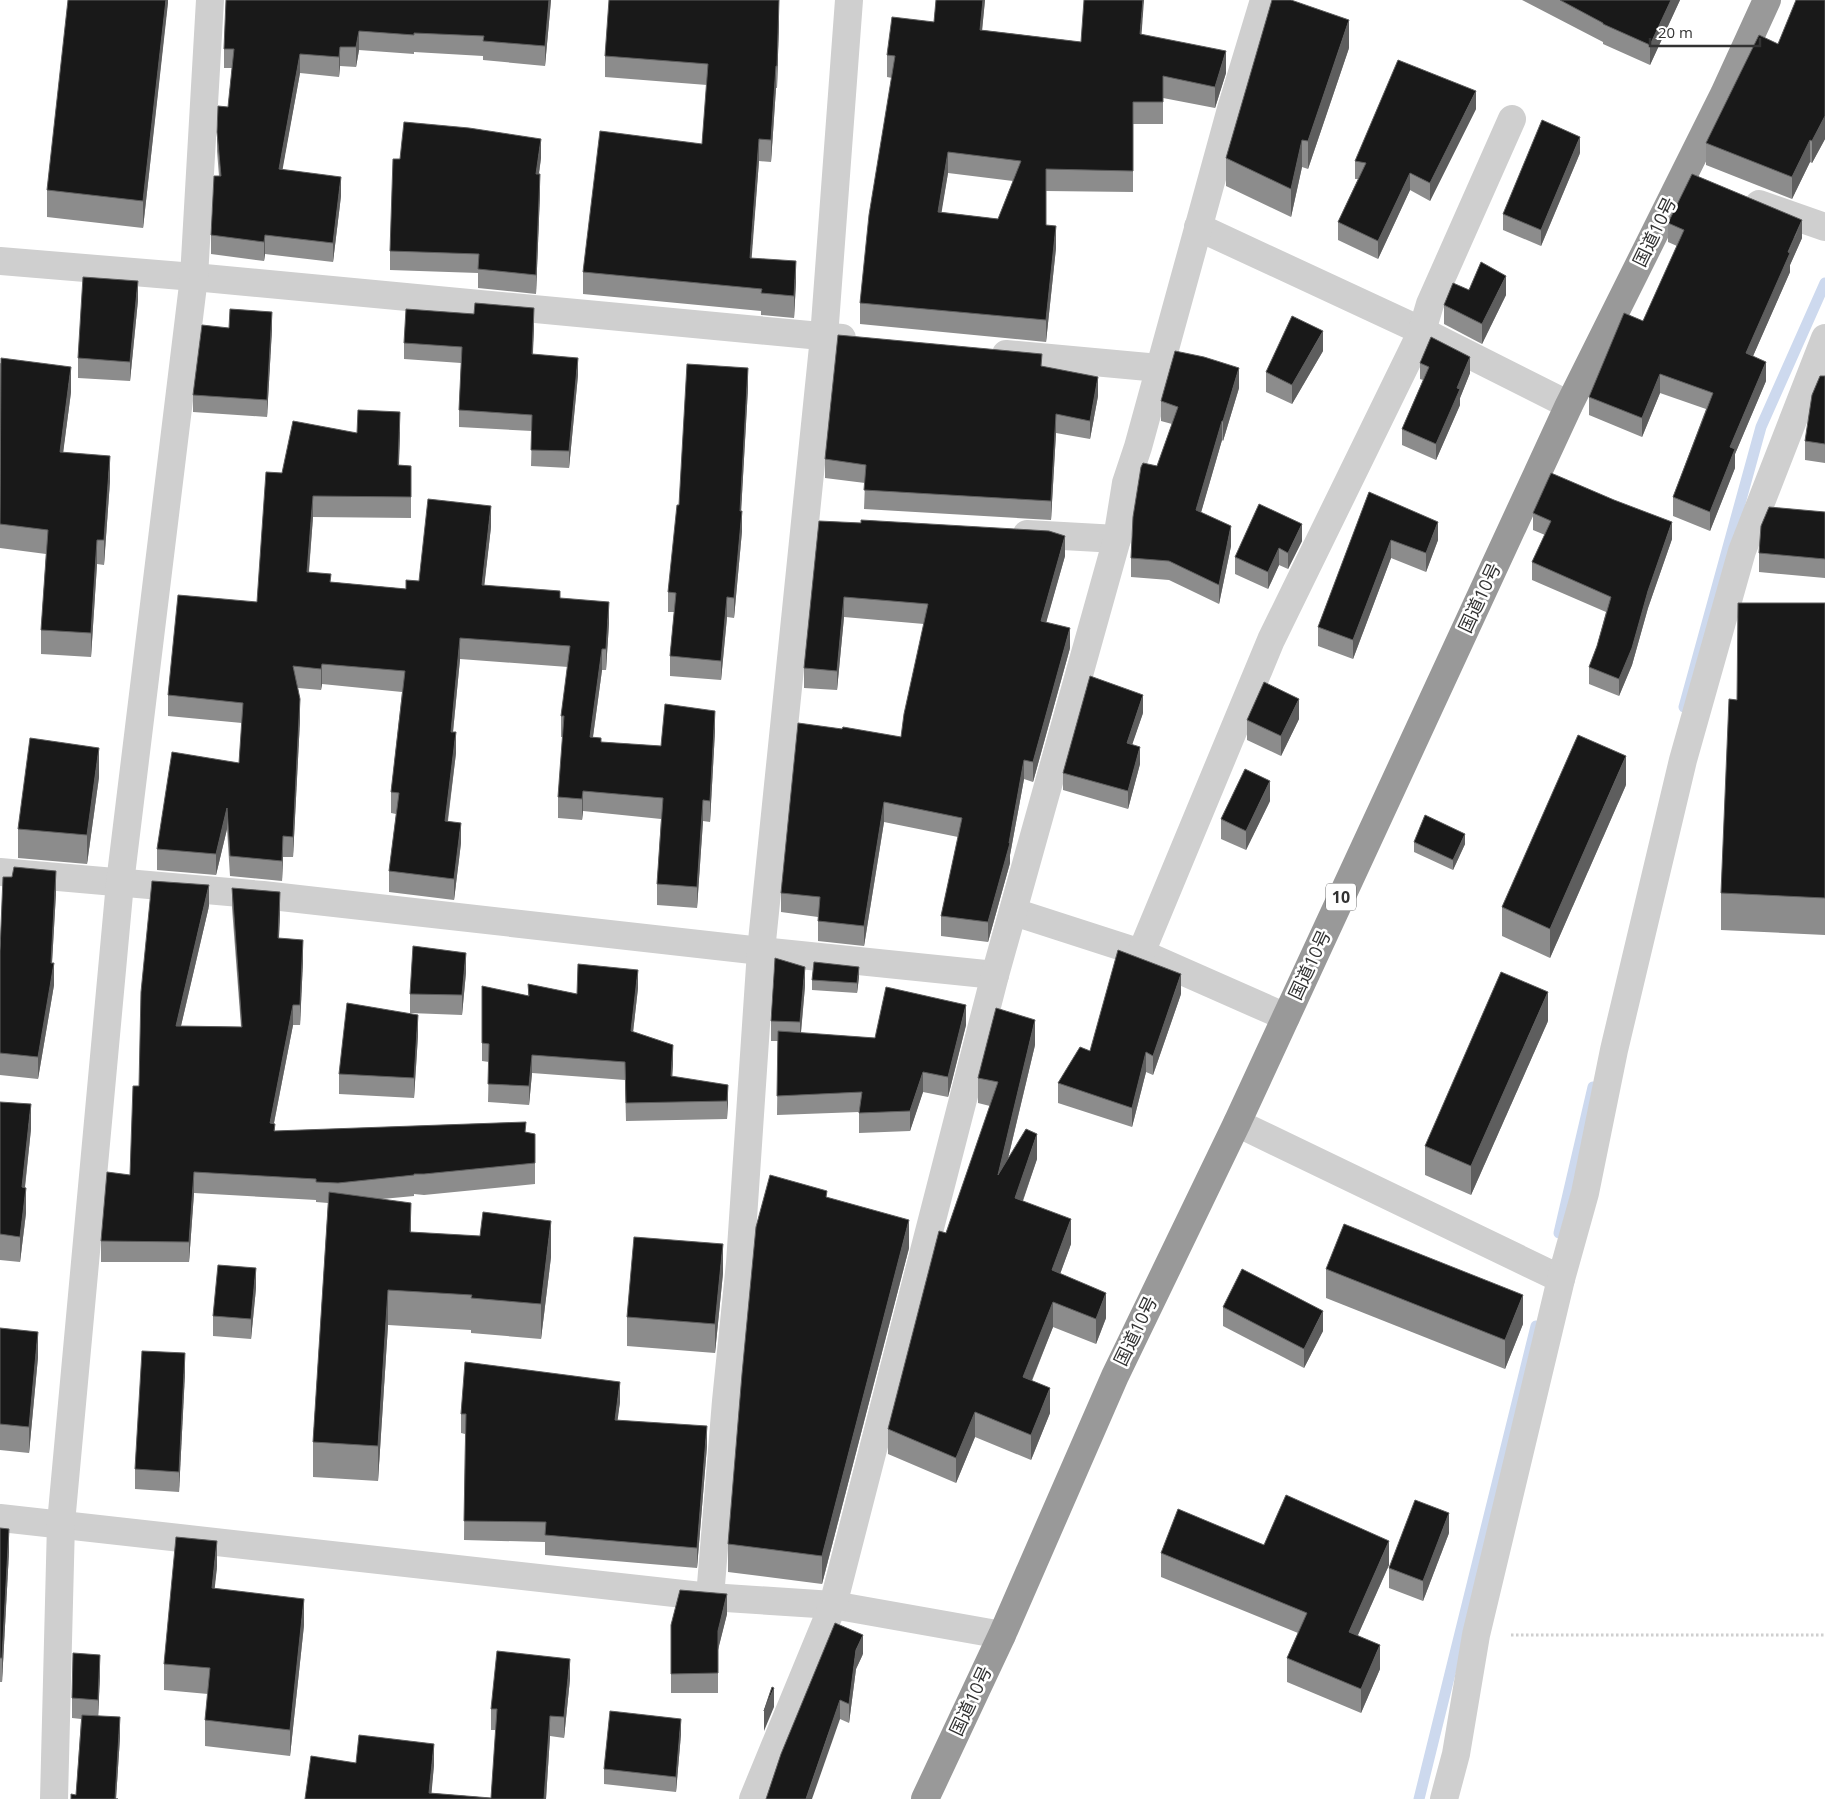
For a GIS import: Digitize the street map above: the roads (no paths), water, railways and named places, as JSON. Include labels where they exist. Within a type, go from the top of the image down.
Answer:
[{"type":"highway","name":"国道10号","points":[[925,1799],[1002,1635],[1115,1376],[1237,1123],[1569,405],[1724,94],[1767,0]]},
{"type":"street","points":[[54,1799],[61,1523],[120,883],[194,277],[210,0]]},
{"type":"street","points":[[710,1597],[726,1402],[740,1263],[761,951],[815,521],[824,337],[849,0]]},
{"type":"street","points":[[753,1799],[833,1606],[995,975],[1117,540],[1126,483],[1231,109],[1264,0]]},
{"type":"street","points":[[1141,953],[1271,640],[1422,331],[1430,304],[1512,119]]},
{"type":"street","points":[[1684,173],[1710,184]]},
{"type":"street","points":[[1736,194],[1825,227]]},
{"type":"street","points":[[1198,228],[1422,331],[1569,405]]},
{"type":"street","points":[[0,261],[194,277],[864,340]]},
{"type":"street","points":[[1444,1799],[1456,1754],[1476,1635],[1561,1279],[1585,1193],[1614,1050],[1683,760],[1742,551],[1825,338]]},
{"type":"street","points":[[982,352],[1159,368]]},
{"type":"street","points":[[1000,532],[1117,540]]},
{"type":"street","points":[[0,872],[262,894],[761,951],[995,975]]},
{"type":"street","points":[[1014,912],[1141,953],[1286,1017]]},
{"type":"street","points":[[1237,1123],[1561,1279]]},
{"type":"street","points":[[0,1518],[61,1523],[710,1597],[833,1606],[1002,1635]]},
{"type":"waterway","points":[[1684,707],[1761,427],[1825,283]]},
{"type":"waterway","points":[[1559,1233],[1593,1087]]},
{"type":"waterway","points":[[1419,1799],[1536,1326]]}]
